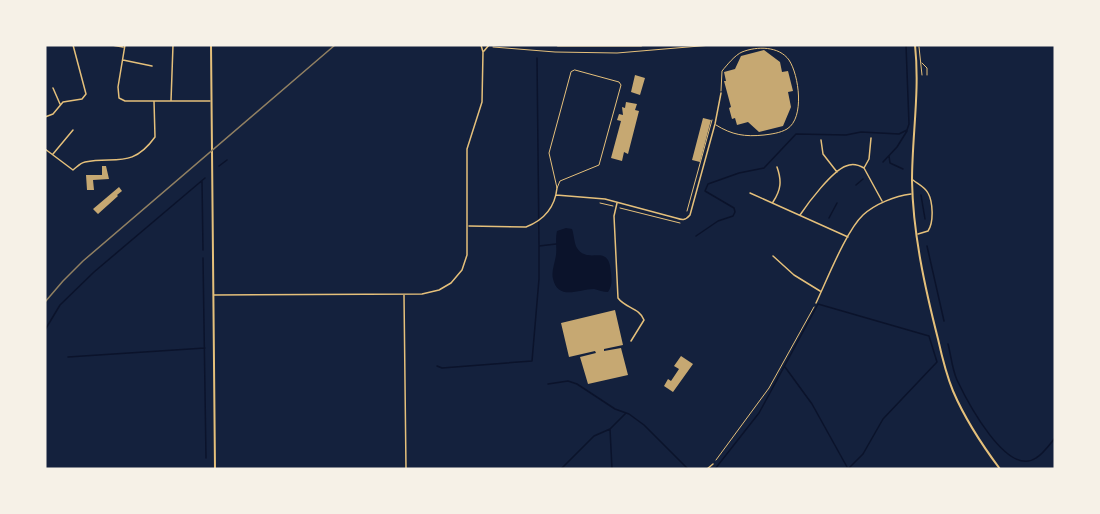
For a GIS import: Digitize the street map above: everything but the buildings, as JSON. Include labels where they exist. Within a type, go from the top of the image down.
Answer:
[{"type":"main road","points":[[558,45],[641,45]]},
{"type":"street","points":[[45,117],[53,114],[63,102],[82,99],[86,94],[73,45]]},
{"type":"street","points":[[112,45],[125,46],[119,98],[125,101],[211,100]]},
{"type":"street","points":[[171,102],[173,45]]},
{"type":"street","points":[[211,45],[215,469]]},
{"type":"street","points":[[213,295],[427,293],[439,290],[457,278],[467,255],[467,149],[483,102],[481,45]]},
{"type":"street","points":[[483,52],[489,45]]},
{"type":"street","points":[[917,45],[918,92],[912,194],[930,308],[946,372],[962,410],[1000,469]]},
{"type":"street","points":[[123,60],[152,66]]},
{"type":"street","points":[[53,88],[60,105]]},
{"type":"street","points":[[556,195],[605,199],[687,219],[691,212],[715,124],[721,93]]},
{"type":"street","points":[[45,149],[73,170],[85,162],[127,160],[155,137],[154,101]]},
{"type":"street","points":[[52,155],[73,130]]},
{"type":"street","points":[[864,168],[869,159],[871,138]]},
{"type":"street","points":[[821,140],[823,154],[837,172]]},
{"type":"street","points":[[800,215],[812,197],[837,172],[849,165],[864,168]]},
{"type":"street","points":[[772,203],[781,187],[777,167]]},
{"type":"street","points":[[864,168],[883,203]]},
{"type":"street","points":[[912,180],[927,192],[932,222],[928,231],[917,234]]},
{"type":"street","points":[[468,226],[526,227],[544,216],[553,205],[557,188]]},
{"type":"street","points":[[750,193],[849,237]]},
{"type":"street","points":[[816,303],[849,237],[863,215],[883,203],[912,194]]},
{"type":"street","points":[[617,202],[614,216],[618,297],[620,302],[642,314],[644,320],[631,341]]},
{"type":"street","points":[[773,256],[794,275],[821,292]]},
{"type":"street","points":[[404,294],[406,469]]},
{"type":"street","points":[[707,469],[713,464]]},
{"type":"lane","points":[[715,124],[728,132],[742,136],[776,133],[790,126],[798,112],[798,97],[792,65],[782,54],[769,48],[741,53],[724,68],[721,73],[721,93]]},
{"type":"lane","points":[[574,70],[619,82],[621,85],[599,165],[560,181],[557,188],[549,153],[571,72],[574,70]]},
{"type":"path","points":[[490,49],[495,46],[555,52],[617,53],[712,45]]},
{"type":"path","points":[[917,45],[922,75]]},
{"type":"path","points":[[921,61],[927,68],[927,75]]},
{"type":"path","points":[[686,216],[713,117]]},
{"type":"path","points":[[600,203],[614,207]]},
{"type":"path","points":[[618,208],[675,224],[682,222]]},
{"type":"path","points":[[713,464],[769,388],[816,303]]},
{"type":"water","points":[[572,229],[576,246],[582,253],[607,258],[612,278],[608,292],[594,289],[564,292],[556,286],[552,273],[556,255],[556,234],[557,231]]},
{"type":"waterway","points":[[696,236],[718,221],[733,216],[735,212],[734,208],[705,191],[708,184],[739,173],[764,168],[796,134],[846,135],[861,132],[899,134],[907,130],[909,124],[906,45]]},
{"type":"waterway","points":[[537,58],[539,245]]},
{"type":"waterway","points":[[883,162],[897,147],[907,131]]},
{"type":"waterway","points":[[889,156],[890,163],[903,169]]},
{"type":"waterway","points":[[219,166],[227,160]]},
{"type":"waterway","points":[[45,330],[60,305],[94,272],[205,178]]},
{"type":"waterway","points":[[856,185],[863,179]]},
{"type":"waterway","points":[[202,181],[203,250]]},
{"type":"waterway","points":[[921,195],[925,219]]},
{"type":"waterway","points":[[829,218],[837,203]]},
{"type":"waterway","points":[[437,366],[442,368],[532,361],[539,279],[539,246],[556,244]]},
{"type":"waterway","points":[[927,246],[944,321]]},
{"type":"waterway","points":[[203,258],[206,458]]},
{"type":"waterway","points":[[715,469],[759,413],[818,304],[929,336],[937,362],[883,419],[863,454],[848,469]]},
{"type":"waterway","points":[[948,344],[954,371],[962,390],[989,434],[1001,448],[1013,457],[1025,461],[1039,456],[1055,438]]},
{"type":"waterway","points":[[68,357],[205,348]]},
{"type":"waterway","points":[[785,367],[812,404],[847,467]]},
{"type":"waterway","points":[[548,384],[568,381],[577,384],[615,409],[629,414],[644,425],[688,469]]},
{"type":"waterway","points":[[612,469],[610,429],[626,413]]},
{"type":"waterway","points":[[561,469],[594,436],[610,429]]},
{"type":"railway","points":[[45,302],[83,261],[335,45]]}]
